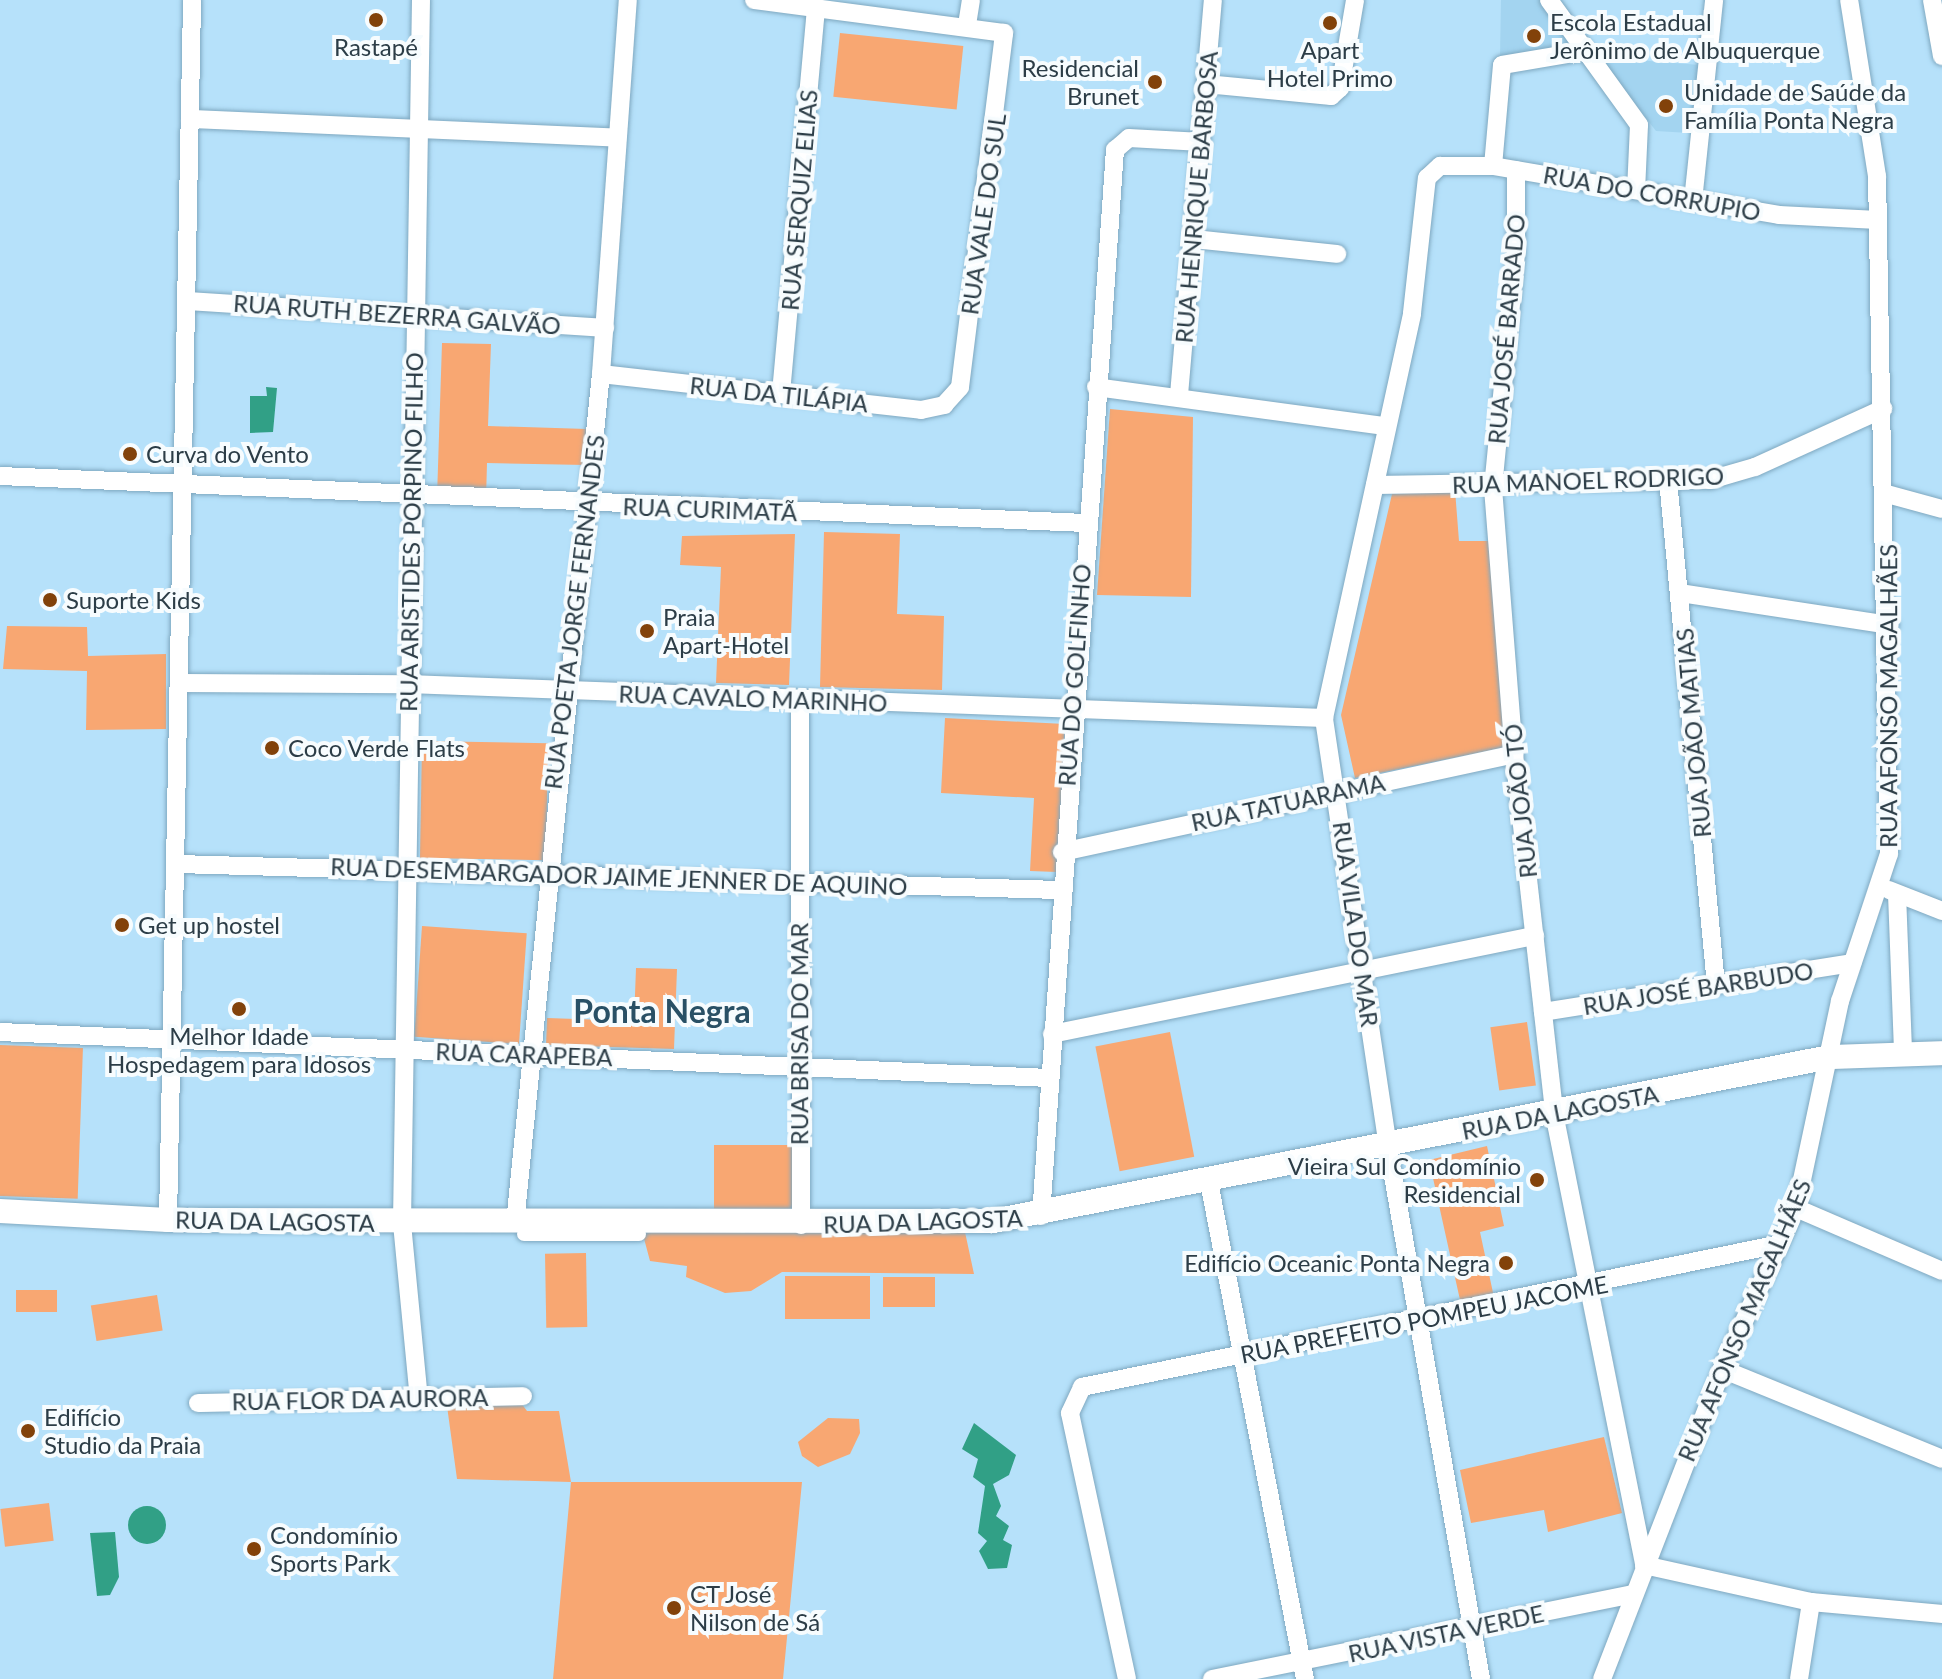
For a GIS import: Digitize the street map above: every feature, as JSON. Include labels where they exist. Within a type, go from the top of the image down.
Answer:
[{"type":"street","points":[[168,1220],[186,482],[192,0]]},
{"type":"street","name":"RUA ARISTIDES PORPINO FILHO","points":[[419,1400],[402,1222],[405,866],[421,0]]},
{"type":"street","name":"RUA POETA JORGE FERNANDES","points":[[519,1228],[529,1054],[545,875],[601,374],[628,0]]},
{"type":"street","points":[[754,0],[967,25],[971,0]]},
{"type":"street","name":"RUA HENRIQUE BARBOSA","points":[[1179,395],[1213,0]]},
{"type":"street","points":[[1206,84],[1331,96],[1342,81],[1355,0]]},
{"type":"street","points":[[1549,0],[1641,130],[1636,190]]},
{"type":"street","points":[[1693,201],[1714,0]]},
{"type":"street","name":"RUA AFONSO MAGALHÃES","points":[[1849,0],[1876,156],[1890,625],[1890,891],[1903,1049]]},
{"type":"street","points":[[1932,0],[1942,56]]},
{"type":"street","name":"RUA SERQUIZ ELIAS","points":[[781,393],[816,7]]},
{"type":"street","name":"RUA VALE DO SUL","points":[[953,398],[1007,41],[1002,30],[967,25]]},
{"type":"street","points":[[1493,166],[1502,65],[1586,51]]},
{"type":"street","points":[[190,119],[418,126],[617,138]]},
{"type":"street","name":"RUA DO GOLFINHO","points":[[1041,1216],[1071,710],[1115,150],[1125,139],[1202,142]]},
{"type":"street","name":"RUA DO CORRUPIO","points":[[1429,172],[1493,166],[1779,215],[1878,220]]},
{"type":"street","name":"RUA JOSÉ BARRADO","points":[[1493,488],[1516,253],[1516,170]]},
{"type":"street","name":"RUA VILA DO MAR","points":[[1429,172],[1412,313],[1324,718],[1388,1147],[1481,1679]]},
{"type":"street","points":[[1193,239],[1337,254]]},
{"type":"street","name":"RUA RUTH BEZERRA GALVÃO","points":[[189,301],[416,311],[605,328]]},
{"type":"street","name":"RUA DA TILÁPIA","points":[[601,374],[921,410],[953,398]]},
{"type":"street","points":[[1096,387],[1179,395],[1385,426]]},
{"type":"street","name":"RUA MANOEL RODRIGO","points":[[1375,485],[1493,488],[1668,480],[1755,467],[1883,409]]},
{"type":"street","name":"RUA CURIMATÃ","points":[[0,476],[186,482],[587,505],[1085,523]]},
{"type":"street","name":"RUA JOÃO MATIAS","points":[[1668,480],[1716,985]]},
{"type":"street","name":"RUA JOÃO TÓ","points":[[1493,488],[1514,754],[1554,1113],[1644,1565]]},
{"type":"street","points":[[1887,494],[1942,509]]},
{"type":"street","points":[[1680,593],[1890,625]]},
{"type":"street","name":"RUA CAVALO MARINHO","points":[[181,683],[408,684],[1324,718]]},
{"type":"street","name":"RUA BRISA DO MAR","points":[[800,699],[797,1064],[801,1225]]},
{"type":"street","name":"RUA TATUARAMA","points":[[1062,852],[1514,754]]},
{"type":"street","name":"RUA DESEMBARGADOR JAIME JENNER DE AQUINO","points":[[178,864],[405,866],[545,875],[1060,890]]},
{"type":"street","points":[[1890,891],[1942,911]]},
{"type":"street","name":"RUA AFONSO MAGALHÃES","points":[[1602,1679],[1722,1369],[1796,1208],[1852,963],[1890,891]]},
{"type":"street","points":[[1052,1034],[1535,936]]},
{"type":"street","name":"RUA JOSÉ BARBUDO","points":[[1543,1012],[1852,963]]},
{"type":"street","name":"RUA CARAPEBA","points":[[0,1032],[174,1044],[797,1064],[1049,1078]]},
{"type":"street","name":"RUA DA LAGOSTA","points":[[0,1211],[168,1220],[402,1222],[519,1228],[801,1225],[1041,1216],[1830,1057],[1903,1049],[1942,1053]]},
{"type":"street","points":[[1209,1182],[1303,1671]]},
{"type":"street","points":[[1796,1208],[1942,1271]]},
{"type":"street","points":[[519,1228],[639,1234]]},
{"type":"street","name":"RUA PREFEITO POMPEU JACOME","points":[[1127,1679],[1071,1398],[1091,1382],[1588,1289],[1780,1244]]},
{"type":"street","points":[[1722,1369],[1942,1459]]},
{"type":"street","name":"RUA FLOR DA AURORA","points":[[198,1403],[523,1396]]},
{"type":"street","points":[[1644,1565],[1811,1602],[1942,1614]]},
{"type":"street","name":"RUA VISTA VERDE","points":[[1212,1679],[1303,1671],[1472,1627],[1633,1594]]},
{"type":"street","points":[[1799,1679],[1811,1602]]},
{"type":"shaded area","name":"Escola Estadual Jerônimo de Albuquerque","points":[[1501,0],[1540,0],[1578,47],[1500,57]]},
{"type":"shaded area","points":[[840,33],[963,46],[957,110],[833,97]]},
{"type":"shaded area","name":"Unidade de Saúde da Família Ponta Negra","points":[[1599,57],[1700,65],[1689,133],[1656,131]]},
{"type":"shaded area","points":[[442,343],[491,344],[488,426],[587,429],[586,465],[487,463],[486,499],[437,497]]},
{"type":"shaded area","points":[[266,387],[277,388],[273,432],[250,433],[250,396],[267,396]]},
{"type":"shaded area","points":[[1110,409],[1193,417],[1191,597],[1097,595]]},
{"type":"shaded area","points":[[1455,490],[1459,541],[1494,541],[1507,747],[1355,778],[1341,715],[1392,494]]},
{"type":"shaded area","points":[[824,532],[900,534],[897,614],[944,616],[942,690],[820,687]]},
{"type":"shaded area","points":[[795,534],[789,685],[716,683],[721,567],[680,565],[682,536]]},
{"type":"shaded area","points":[[7,626],[87,627],[88,656],[166,654],[166,729],[86,730],[87,671],[3,669]]},
{"type":"shaded area","points":[[945,718],[1065,724],[1057,872],[1030,871],[1034,798],[941,793]]},
{"type":"shaded area","points":[[422,741],[548,743],[546,860],[420,858]]},
{"type":"shaded area","points":[[422,926],[527,933],[519,1044],[414,1037]]},
{"type":"shaded area","points":[[636,968],[677,969],[674,1049],[546,1045],[547,1018],[634,1021]]},
{"type":"shaded area","points":[[1527,1022],[1536,1085],[1499,1091],[1490,1027]]},
{"type":"shaded area","points":[[1170,1032],[1194,1157],[1120,1171],[1095,1047]]},
{"type":"shaded area","points":[[0,1045],[83,1048],[78,1199],[0,1196]]},
{"type":"shaded area","points":[[714,1145],[793,1145],[793,1211],[714,1211]]},
{"type":"shaded area","points":[[1487,1146],[1504,1226],[1480,1232],[1495,1302],[1462,1309],[1429,1160]]},
{"type":"shaded area","points":[[642,1231],[965,1232],[974,1274],[782,1272],[751,1291],[725,1293],[686,1277],[687,1266],[650,1261]]},
{"type":"shaded area","points":[[586,1253],[587,1327],[546,1328],[545,1254]]},
{"type":"shaded area","points":[[785,1276],[870,1276],[870,1319],[785,1319]]},
{"type":"shaded area","points":[[883,1277],[935,1277],[935,1307],[883,1307]]},
{"type":"shaded area","points":[[16,1290],[57,1290],[57,1312],[16,1312]]},
{"type":"shaded area","points":[[157,1295],[163,1331],[96,1341],[91,1305]]},
{"type":"shaded area","points":[[521,1403],[527,1411],[559,1411],[571,1482],[457,1479],[447,1406]]},
{"type":"shaded area","points":[[828,1418],[859,1419],[860,1433],[850,1454],[818,1467],[802,1456],[798,1442]]},
{"type":"shaded area","points":[[974,1423],[1016,1455],[1009,1475],[993,1484],[1001,1506],[996,1516],[1009,1526],[1003,1540],[1012,1545],[1007,1568],[988,1569],[979,1551],[987,1541],[978,1533],[985,1486],[973,1477],[978,1459],[962,1449]]},
{"type":"shaded area","points":[[1604,1437],[1622,1513],[1548,1532],[1544,1510],[1471,1523],[1460,1470]]},
{"type":"shaded area","name":"CT José Nilson de Sá","points":[[571,1482],[802,1482],[783,1679],[553,1679]]},
{"type":"shaded area","points":[[49,1503],[54,1541],[5,1547],[0,1509]]},
{"type":"shaded area","points":[[147,1506],[161,1511],[166,1525],[161,1539],[147,1544],[133,1539],[128,1525],[133,1511]]},
{"type":"shaded area","points":[[115,1532],[119,1577],[110,1595],[97,1596],[90,1533]]},
{"type":"place","name":"Rastapé","points":[[376,20]]},
{"type":"place","name":"Apart Hotel Primo","points":[[1330,23]]},
{"type":"place","name":"Escola Estadual Jerônimo de Albuquerque","points":[[1534,36]]},
{"type":"place","name":"Residencial Brunet","points":[[1155,82]]},
{"type":"place","name":"Unidade de Saúde da Família Ponta Negra","points":[[1666,106]]},
{"type":"place","name":"Curva do Vento","points":[[130,454]]},
{"type":"place","name":"Suporte Kids","points":[[50,600]]},
{"type":"place","name":"Praia Apart-Hotel","points":[[647,631]]},
{"type":"place","name":"Coco Verde Flats","points":[[272,748]]},
{"type":"place","name":"Get up hostel","points":[[122,925]]},
{"type":"place","name":"Melhor Idade Hospedagem para Idosos","points":[[239,1009]]},
{"type":"place","name":"Vieira Sul Condomínio Residencial","points":[[1537,1180]]},
{"type":"place","name":"Edifício Oceanic Ponta Negra","points":[[1506,1263]]},
{"type":"place","name":"Edifício Studio da Praia","points":[[28,1431]]},
{"type":"place","name":"Condomínio Sports Park","points":[[254,1549]]},
{"type":"place","name":"CT José Nilson de Sá","points":[[674,1608]]},
{"type":"district","name":"Ponta Negra","points":[[662,1011]]}]
